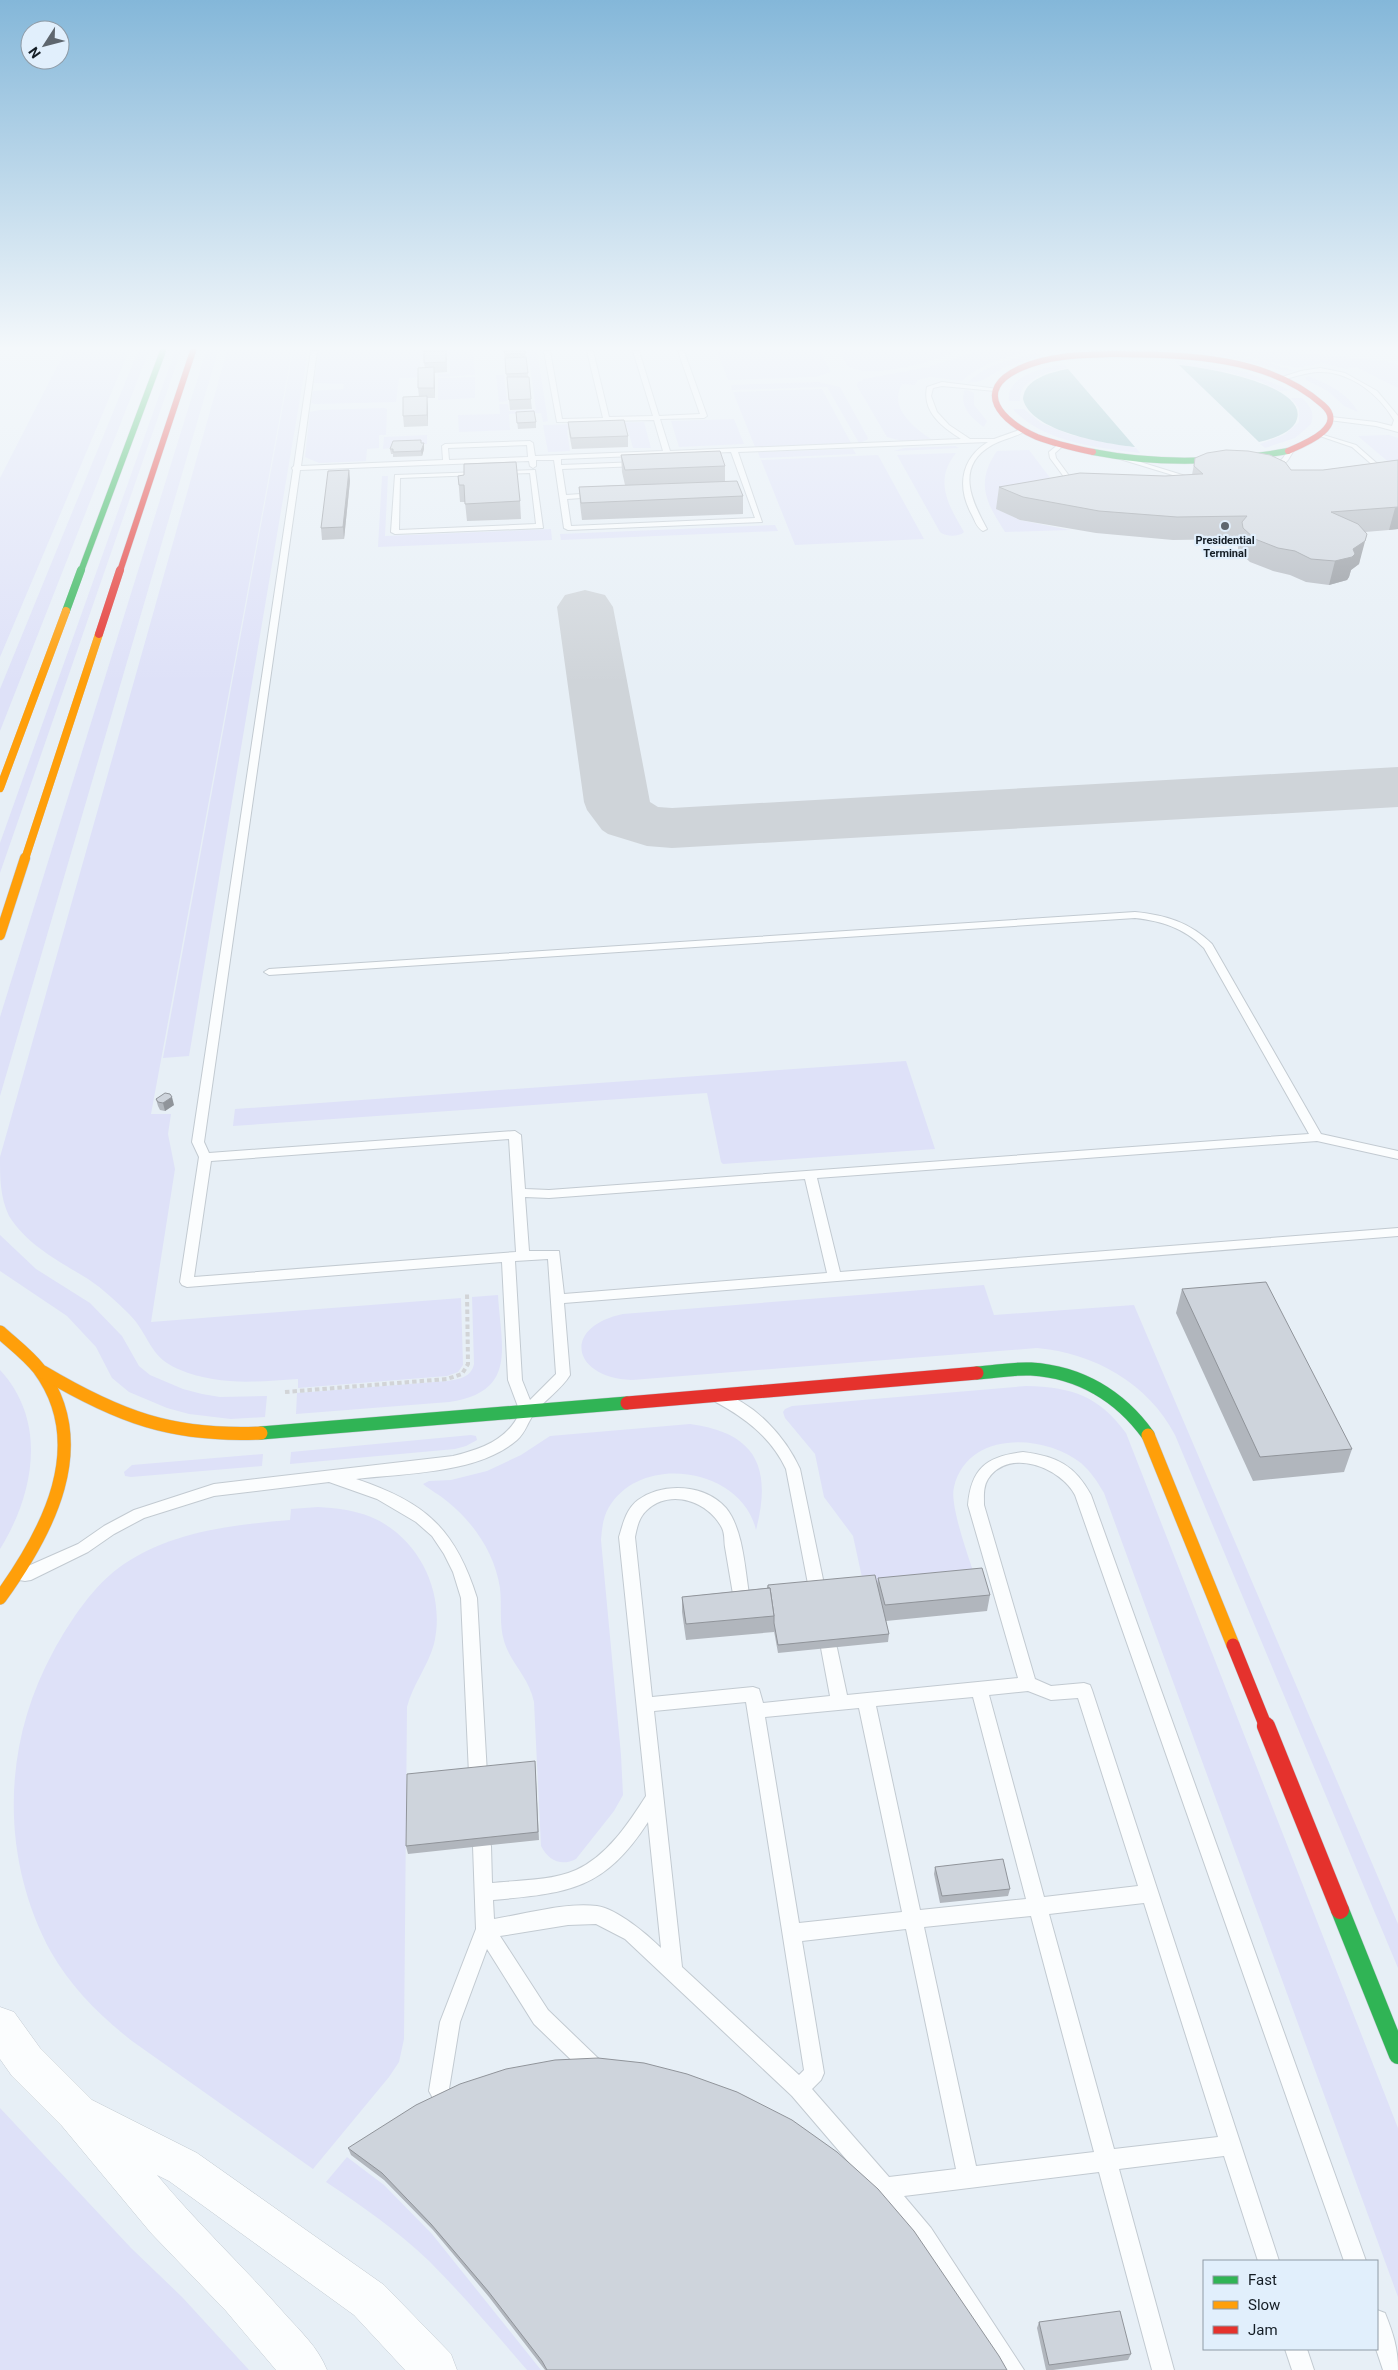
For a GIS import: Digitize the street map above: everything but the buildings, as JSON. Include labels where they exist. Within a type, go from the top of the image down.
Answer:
[{"type":"street","points":[[0,788],[122,462]]},
{"type":"street","points":[[0,935],[156,462]]},
{"type":"street","points":[[0,1332],[30,1356],[43,1372],[60,1410],[64,1431],[65,1453],[63,1477],[46,1527],[16,1579],[0,1598]]},
{"type":"street","points":[[43,1372],[77,1393],[118,1412],[163,1428],[202,1434],[282,1432],[1030,1369],[1078,1377],[1100,1388],[1121,1402],[1138,1418],[1148,1434],[1398,2055]]},
{"type":"street","points":[[0,2026],[26,2062],[76,2112],[166,2218],[241,2296],[304,2370]]},
{"type":"street","points":[[76,2112],[183,2167],[369,2300],[435,2370]]},
{"type":"lane","points":[[16,1579],[83,1548],[109,1530],[165,1504],[214,1490],[467,1459],[485,1453],[511,1437],[520,1428],[527,1412],[564,1376],[554,1254],[188,1282],[205,1157],[198,1142],[296,462]]},
{"type":"lane","points":[[295,468],[455,462]]},
{"type":"lane","points":[[532,462],[540,526],[395,532],[397,476],[533,470]]},
{"type":"lane","points":[[558,462],[568,528],[759,520],[738,462]]},
{"type":"lane","points":[[971,462],[966,478],[966,491],[969,504],[983,530]]},
{"type":"lane","points":[[1056,462],[1080,494]]},
{"type":"lane","points":[[1135,462],[1189,478]]},
{"type":"lane","points":[[1266,476],[1279,467],[1283,462]]},
{"type":"lane","points":[[1371,462],[1393,481]]},
{"type":"lane","points":[[559,467],[648,464]]},
{"type":"lane","points":[[738,490],[748,489]]},
{"type":"lane","points":[[563,496],[602,495]]},
{"type":"lane","points":[[269,972],[1135,915],[1158,917],[1176,923],[1196,934],[1208,946],[1317,1137]]},
{"type":"lane","points":[[205,1157],[515,1135],[523,1256]]},
{"type":"lane","points":[[519,1193],[549,1194],[1317,1137],[1395,1157]]},
{"type":"lane","points":[[810,1174],[836,1277]]},
{"type":"lane","points":[[557,1299],[1398,1232]]},
{"type":"lane","points":[[508,1257],[515,1380],[527,1412]]},
{"type":"lane","points":[[716,1396],[739,1408],[759,1423],[776,1440],[789,1459],[793,1469],[817,1588]]},
{"type":"lane","points":[[1028,1684],[976,1505],[974,1492],[977,1481],[984,1471],[995,1463],[1023,1457],[1039,1460],[1067,1473],[1077,1483],[1084,1495],[1355,2260]]},
{"type":"lane","points":[[327,1476],[385,1495],[407,1507],[427,1522],[454,1553],[464,1575],[470,1598],[478,1774]]},
{"type":"lane","points":[[674,1971],[627,1537],[628,1526],[633,1515],[641,1506],[658,1496],[679,1493],[705,1500],[715,1507],[730,1528],[742,1600]]},
{"type":"lane","points":[[829,1648],[840,1703]]},
{"type":"lane","points":[[756,1711],[1028,1684],[1051,1694],[1084,1690],[1268,2260]]},
{"type":"lane","points":[[979,1689],[1163,2370]]},
{"type":"lane","points":[[645,1705],[753,1694],[814,2073],[798,2089]]},
{"type":"lane","points":[[866,1700],[968,2177]]},
{"type":"lane","points":[[484,1892],[565,1882],[583,1876],[608,1858],[632,1832],[655,1797]]},
{"type":"lane","points":[[460,2129],[440,2090],[450,2022],[485,1929],[482,1846]]},
{"type":"lane","points":[[791,1933],[1149,1894]]},
{"type":"lane","points":[[485,1929],[568,1916],[598,1915],[632,1932],[798,2089],[924,2236],[1013,2370]]},
{"type":"lane","points":[[485,1929],[541,2017],[614,2086]]},
{"type":"lane","points":[[884,2188],[1230,2145]]},
{"type":"lane","points":[[1378,2324],[1394,2370]]},
{"type":"lane","points":[[1296,2350],[1303,2370]]},
{"type":"path","points":[[286,1392],[447,1379],[462,1374],[468,1364],[467,1294]]},
{"type":"shaded area","points":[[8,462],[82,462],[0,657],[0,478]]},
{"type":"shaded area","points":[[93,462],[106,462],[0,731],[0,689]]},
{"type":"shaded area","points":[[136,462],[143,462],[0,873],[0,843]]},
{"type":"shaded area","points":[[172,462],[186,462],[0,1096],[0,1017]]},
{"type":"shaded area","points":[[196,462],[272,462],[151,1114],[171,1114],[168,1134],[175,1169],[151,1322],[461,1298],[463,1365],[458,1372],[447,1376],[298,1388],[298,1379],[237,1382],[208,1378],[178,1369],[161,1358],[136,1322],[109,1295],[88,1279],[45,1252],[17,1227],[9,1216],[2,1195],[0,1157]]},
{"type":"shaded area","points":[[273,462],[289,462],[189,1056],[163,1058]]},
{"type":"shaded area","points":[[316,462],[352,462],[319,463]]},
{"type":"shaded area","points":[[762,462],[882,462],[924,539],[795,545]]},
{"type":"shaded area","points":[[901,462],[950,462],[944,483],[953,513],[964,532],[952,536],[940,532]]},
{"type":"shaded area","points":[[990,462],[1038,462],[1057,487],[997,509],[1020,520],[1070,530],[1005,532],[988,502],[985,483]]},
{"type":"shaded area","points":[[1388,462],[1398,462],[1398,470]]},
{"type":"shaded area","points":[[382,476],[388,476],[385,536],[551,529],[552,540],[378,547]]},
{"type":"shaded area","points":[[775,525],[778,531],[561,540],[560,534]]},
{"type":"shaded area","points":[[906,1061],[935,1149],[723,1164],[721,1162],[707,1093],[233,1126],[235,1109]]},
{"type":"shaded area","points":[[0,1235],[36,1269],[90,1303],[122,1336],[139,1366],[150,1375],[183,1389],[202,1394],[220,1397],[267,1396],[265,1417],[231,1419],[189,1414],[167,1408],[129,1392],[112,1378],[96,1347],[67,1316],[0,1271]]},
{"type":"shaded area","points":[[984,1285],[994,1315],[1134,1305],[1398,1924],[1398,1968],[1175,1435],[1164,1417],[1150,1400],[1134,1386],[1099,1364],[1079,1356],[1037,1348],[632,1380],[612,1377],[597,1371],[586,1362],[582,1351],[583,1340],[590,1330],[603,1320],[623,1314]]},
{"type":"shaded area","points":[[498,1295],[502,1349],[500,1364],[496,1377],[486,1388],[471,1397],[449,1402],[296,1414],[297,1393],[447,1381],[467,1375],[474,1364],[472,1297]]},
{"type":"shaded area","points":[[0,1370],[15,1390],[25,1412],[30,1435],[31,1458],[28,1482],[21,1505],[12,1528],[0,1549]]},
{"type":"shaded area","points":[[1026,1386],[1057,1389],[1083,1396],[1105,1410],[1126,1433],[1398,2128],[1398,2297],[1104,1493],[1096,1481],[1081,1463],[1065,1453],[1047,1446],[1028,1443],[1008,1443],[990,1447],[974,1455],[962,1469],[954,1487],[953,1496],[957,1520],[977,1583],[879,1593],[863,1582],[853,1536],[824,1497],[815,1454],[785,1418],[783,1412],[792,1406]]},
{"type":"shaded area","points":[[690,1424],[713,1429],[731,1436],[745,1445],[754,1457],[760,1472],[762,1489],[761,1508],[756,1530],[747,1509],[732,1493],[712,1481],[690,1475],[666,1474],[644,1479],[624,1490],[609,1507],[602,1527],[601,1540],[623,1795],[614,1811],[576,1859],[565,1862],[556,1861],[547,1855],[541,1846],[534,1702],[532,1693],[504,1641],[500,1588],[493,1563],[475,1529],[445,1499],[423,1484],[429,1481],[451,1480],[487,1471],[521,1455],[550,1436]]},
{"type":"shaded area","points":[[476,1436],[477,1440],[455,1449],[290,1464],[291,1452]]},
{"type":"shaded area","points":[[263,1454],[262,1466],[131,1477],[125,1476],[124,1472],[132,1465]]},
{"type":"shaded area","points":[[318,1507],[345,1510],[371,1517],[388,1526],[403,1538],[425,1569],[436,1605],[437,1625],[434,1644],[407,1707],[404,2039],[399,2062],[389,2077],[313,2169],[132,2041],[98,2011],[77,1989],[51,1952],[34,1916],[23,1879],[16,1840],[14,1802],[17,1763],[24,1725],[36,1688],[67,1628],[93,1592],[113,1572],[143,1553],[183,1537],[225,1527],[290,1520],[291,1509]]},
{"type":"shaded area","points":[[0,2108],[131,2248],[182,2297],[249,2370],[0,2370]]},
{"type":"shaded area","points":[[347,2157],[384,2185],[432,2234],[541,2370],[527,2370],[467,2301],[429,2261],[379,2219],[326,2182]]},
{"type":"taxiway","points":[[585,607],[617,802],[621,810],[632,820],[656,827],[672,828],[1398,787]]},
{"type":"traffic: fast","points":[[66,611],[122,462]]},
{"type":"traffic: fast","points":[[1161,462],[1200,462]]},
{"type":"traffic: fast","points":[[977,1373],[1031,1369],[1066,1375],[1098,1388],[1112,1397],[1126,1408],[1148,1435]]},
{"type":"traffic: fast","points":[[261,1433],[627,1403]]},
{"type":"traffic: fast","points":[[1340,1910],[1398,2055]]},
{"type":"traffic: slow","points":[[0,788],[66,611]]},
{"type":"traffic: slow","points":[[0,935],[99,634]]},
{"type":"traffic: slow","points":[[0,1332],[31,1360],[48,1383],[58,1410],[63,1436],[63,1461],[59,1486],[52,1510],[29,1556],[0,1598]]},
{"type":"traffic: slow","points":[[43,1372],[96,1402],[147,1422],[173,1429],[200,1433],[230,1435],[261,1433]]},
{"type":"traffic: slow","points":[[1148,1435],[1233,1645]]},
{"type":"traffic: jam","points":[[99,634],[156,462]]},
{"type":"traffic: jam","points":[[627,1403],[977,1373]]},
{"type":"traffic: jam","points":[[1233,1645],[1340,1910]]},
{"type":"place","name":"Presidential Terminal","points":[[1225,526]]}]
